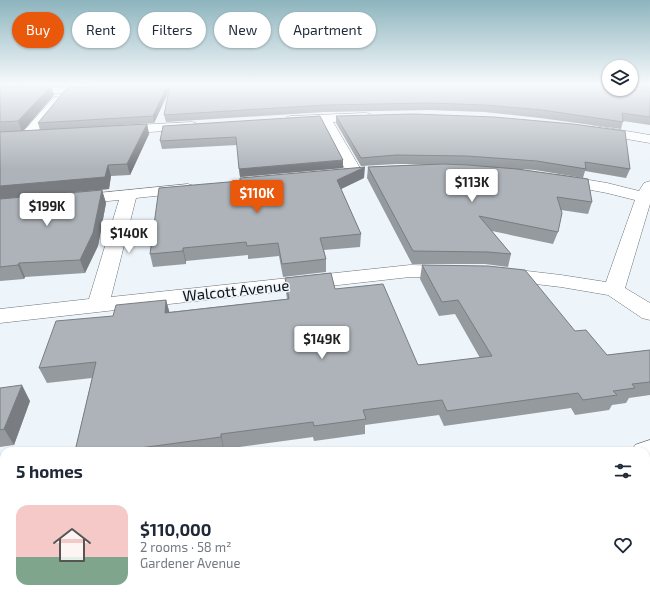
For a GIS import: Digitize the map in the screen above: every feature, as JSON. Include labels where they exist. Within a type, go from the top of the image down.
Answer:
[{"type":"street","points":[[27,136],[47,112]]},
{"type":"street","points":[[278,121],[378,116]]},
{"type":"street","points":[[325,118],[347,174],[371,172]]},
{"type":"street","points":[[106,131],[208,125]]},
{"type":"street","points":[[585,129],[650,139]]},
{"type":"street","points":[[14,137],[43,135]]},
{"type":"street","points":[[544,178],[607,188],[647,192],[614,290],[650,312]]},
{"type":"street","points":[[61,200],[199,188]]},
{"type":"street","points":[[98,306],[129,195]]},
{"type":"street","name":"Walcott Avenue","points":[[0,316],[410,271],[477,272],[561,281],[614,290]]},
{"type":"building","points":[[0,112],[26,112],[18,121],[0,122]]},
{"type":"building","points":[[47,112],[155,112],[153,116],[38,123]]},
{"type":"building","points":[[165,112],[210,112],[164,115]]},
{"type":"building","points":[[556,112],[650,112],[650,117],[622,113],[623,122]]},
{"type":"building","points":[[414,114],[494,117],[573,124],[625,131],[630,169],[585,162],[586,169],[537,161],[467,156],[396,155],[361,158],[336,116]]},
{"type":"building","points":[[320,116],[343,160],[239,169],[236,137],[160,141],[163,126]]},
{"type":"building","points":[[147,124],[127,164],[108,165],[105,177],[0,186],[0,132]]},
{"type":"building","points":[[443,164],[517,169],[588,179],[592,202],[557,197],[562,213],[558,232],[479,216],[511,254],[488,252],[413,251],[368,167]]},
{"type":"building","points":[[365,167],[337,180],[361,234],[320,238],[326,259],[282,264],[278,243],[247,246],[246,242],[183,248],[183,251],[150,254],[159,188],[240,181],[240,178]]},
{"type":"building","points":[[102,190],[93,233],[80,260],[19,263],[18,265],[0,267],[0,199]]},
{"type":"building","points":[[422,265],[488,266],[525,270],[575,331],[586,330],[607,355],[650,350],[650,382],[632,384],[635,388],[613,391],[617,395],[583,400],[578,393],[447,411],[442,400],[363,410],[366,419],[314,426],[313,422],[221,434],[221,437],[147,447],[76,447],[96,362],[39,368],[56,321],[113,316],[116,305],[166,300],[165,313],[289,299],[285,278],[331,273],[335,289],[383,284],[418,365],[492,356],[458,300],[442,302]]},
{"type":"building","points":[[22,385],[4,429],[0,430],[0,388]]}]
